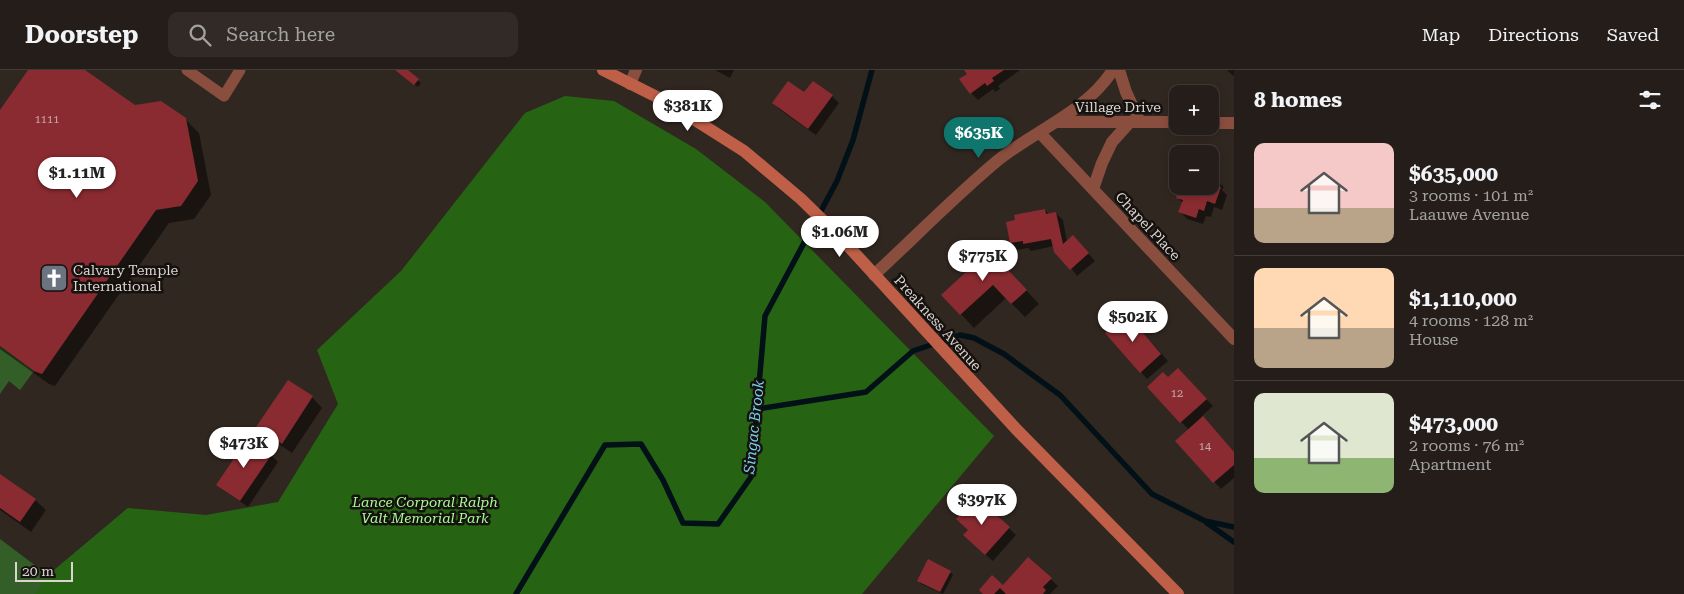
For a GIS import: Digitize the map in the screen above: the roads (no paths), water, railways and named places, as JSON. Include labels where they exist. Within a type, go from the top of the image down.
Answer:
[{"type":"main road","name":"Preakness Avenue","points":[[603,70],[665,101],[744,151],[811,209],[1017,430],[1178,594]]},
{"type":"street","points":[[630,84],[636,70]]},
{"type":"street","points":[[874,275],[999,160],[1070,113],[1094,92],[1113,70]]},
{"type":"street","points":[[1093,189],[1112,142],[1135,122],[1119,70]]},
{"type":"street","name":"Village Drive","points":[[1058,122],[1169,122]]},
{"type":"street","points":[[1219,123],[1234,123]]},
{"type":"street","name":"Chapel Place","points":[[1040,133],[1234,339]]},
{"type":"lane","points":[[187,70],[224,96],[240,70]]},
{"type":"waterway","name":"Singac Brook","points":[[516,594],[605,445],[641,444],[663,480],[683,523],[718,524],[751,477],[765,316],[837,181],[853,140],[872,70]]},
{"type":"waterway","points":[[757,409],[866,392],[913,351],[960,335],[974,338],[1004,354],[1060,395],[1152,494],[1205,521],[1234,527]]},
{"type":"waterway","points":[[1207,523],[1234,542]]},
{"type":"place","name":"Calvary Temple International","points":[[54,278]]},
{"type":"park label","name":"Lance Corporal Ralph Valt Memorial Park","points":[[425,510]]}]
